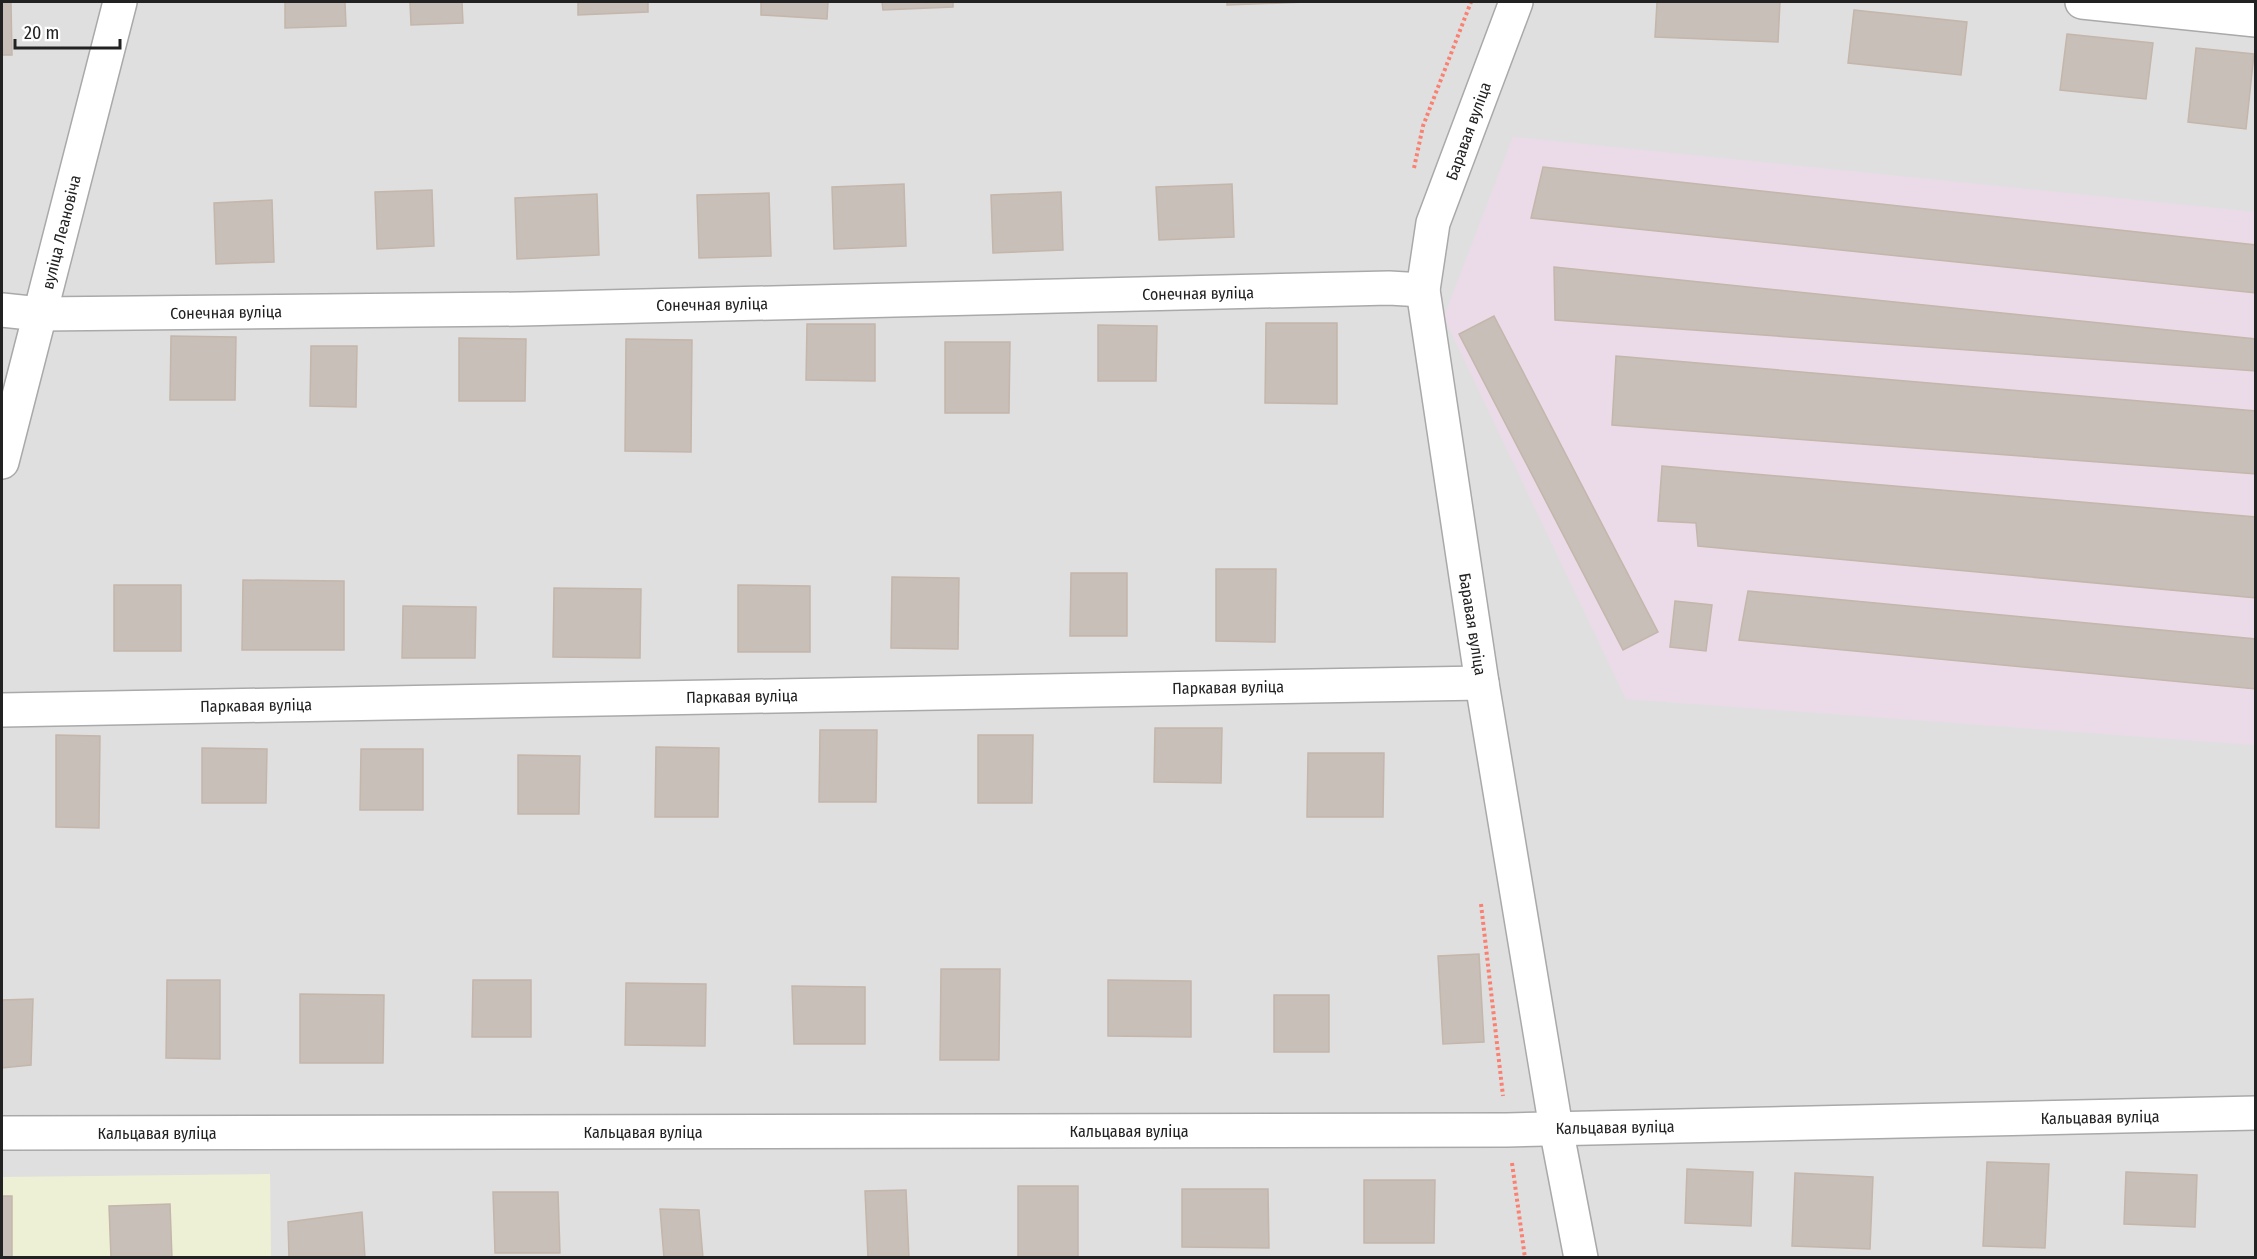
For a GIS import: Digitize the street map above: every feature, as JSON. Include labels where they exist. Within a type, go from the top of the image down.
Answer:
[{"type":"street","name":"вуліца Леановіча","points":[[2,462],[120,2]]},
{"type":"street","name":"Баравая вуліца","points":[[1516,2],[1433,223],[1423,290],[1482,683],[1556,1128],[1581,1257]]},
{"type":"street","points":[[2082,2],[2256,20]]},
{"type":"street","name":"Сонечная вуліца","points":[[2,310],[40,314],[521,309],[1389,288],[1423,290]]},
{"type":"street","name":"Паркавая вуліца","points":[[2,710],[1482,683]]},
{"type":"street","name":"Кальцавая вуліца","points":[[2,1133],[1471,1130],[2256,1113]]},
{"type":"shaded area","points":[[2,2],[2255,2],[2255,1257],[2,1257]]},
{"type":"shaded area","points":[[1513,137],[2255,212],[2255,745],[1626,699],[1444,317]]},
{"type":"green space","points":[[270,1174],[271,1257],[2,1258],[2,1177]]},
{"type":"building","points":[[2,2],[11,2],[12,55],[2,55]]},
{"type":"building","points":[[285,2],[345,2],[346,26],[285,28]]},
{"type":"building","points":[[410,2],[462,2],[463,23],[411,25]]},
{"type":"building","points":[[578,2],[648,2],[648,12],[578,15]]},
{"type":"building","points":[[761,2],[828,2],[827,19],[761,15]]},
{"type":"building","points":[[882,2],[953,2],[953,7],[883,10]]},
{"type":"building","points":[[1227,2],[1307,2],[1227,5]]},
{"type":"building","points":[[1657,2],[1780,2],[1778,42],[1655,37]]},
{"type":"building","points":[[1854,10],[1967,22],[1961,75],[1848,63]]},
{"type":"building","points":[[2067,34],[2153,43],[2146,99],[2060,90]]},
{"type":"building","points":[[2196,48],[2254,54],[2246,129],[2188,122]]},
{"type":"building","points":[[1543,167],[2256,245],[2256,293],[1531,218]]},
{"type":"building","points":[[904,184],[906,246],[834,249],[832,187]]},
{"type":"building","points":[[1232,184],[1234,237],[1159,240],[1156,187]]},
{"type":"building","points":[[432,190],[434,246],[377,249],[375,192]]},
{"type":"building","points":[[1061,192],[1063,250],[993,253],[991,195]]},
{"type":"building","points":[[769,193],[771,256],[699,258],[697,195]]},
{"type":"building","points":[[597,194],[599,255],[517,259],[515,198]]},
{"type":"building","points":[[272,200],[274,262],[216,264],[214,203]]},
{"type":"building","points":[[1554,267],[2256,339],[2256,371],[1555,320]]},
{"type":"building","points":[[1494,316],[1658,632],[1623,650],[1459,334]]},
{"type":"building","points":[[1266,323],[1337,323],[1337,404],[1265,403]]},
{"type":"building","points":[[807,324],[875,324],[875,381],[806,380]]},
{"type":"building","points":[[1098,325],[1157,326],[1156,381],[1098,381]]},
{"type":"building","points":[[171,336],[236,337],[235,400],[170,400]]},
{"type":"building","points":[[459,338],[526,339],[525,401],[459,401]]},
{"type":"building","points":[[626,339],[692,340],[691,452],[625,451]]},
{"type":"building","points":[[945,342],[1010,342],[1009,413],[945,413]]},
{"type":"building","points":[[311,346],[357,346],[356,407],[310,406]]},
{"type":"building","points":[[1616,356],[2256,411],[2256,474],[1612,425]]},
{"type":"building","points":[[1662,466],[2256,517],[2256,598],[1698,546],[1696,523],[1658,521]]},
{"type":"building","points":[[1216,569],[1276,569],[1275,642],[1216,641]]},
{"type":"building","points":[[1071,573],[1127,573],[1127,636],[1070,636]]},
{"type":"building","points":[[892,577],[959,578],[958,649],[891,648]]},
{"type":"building","points":[[243,580],[344,581],[344,650],[242,650]]},
{"type":"building","points":[[114,585],[181,585],[181,651],[114,651]]},
{"type":"building","points":[[738,585],[810,586],[810,652],[738,652]]},
{"type":"building","points":[[554,588],[641,589],[640,658],[553,657]]},
{"type":"building","points":[[1748,591],[2256,639],[2256,689],[1739,640]]},
{"type":"building","points":[[1675,601],[1712,605],[1706,651],[1670,647]]},
{"type":"building","points":[[403,606],[476,607],[475,658],[402,658]]},
{"type":"building","points":[[1155,728],[1222,728],[1221,783],[1154,782]]},
{"type":"building","points":[[820,730],[877,730],[876,802],[819,802]]},
{"type":"building","points":[[56,735],[100,736],[99,828],[56,827]]},
{"type":"building","points":[[978,735],[1033,735],[1032,803],[978,803]]},
{"type":"building","points":[[656,747],[719,748],[718,817],[655,817]]},
{"type":"building","points":[[202,748],[267,749],[266,803],[202,803]]},
{"type":"building","points":[[361,749],[423,749],[423,810],[360,810]]},
{"type":"building","points":[[1308,753],[1384,753],[1383,817],[1307,817]]},
{"type":"building","points":[[518,755],[580,756],[579,814],[518,814]]},
{"type":"building","points":[[1479,954],[1484,1042],[1443,1044],[1438,956]]},
{"type":"building","points":[[941,969],[1000,969],[999,1060],[940,1060]]},
{"type":"building","points":[[167,980],[220,980],[220,1059],[166,1058]]},
{"type":"building","points":[[473,980],[531,980],[531,1037],[472,1037]]},
{"type":"building","points":[[1108,980],[1191,981],[1191,1037],[1108,1036]]},
{"type":"building","points":[[626,983],[706,984],[705,1046],[625,1045]]},
{"type":"building","points":[[792,986],[865,987],[865,1044],[794,1044]]},
{"type":"building","points":[[300,994],[384,995],[383,1063],[300,1063]]},
{"type":"building","points":[[1274,995],[1329,995],[1329,1052],[1274,1052]]},
{"type":"building","points":[[33,999],[31,1065],[2,1068],[2,1000]]},
{"type":"building","points":[[1987,1162],[2049,1164],[2045,1248],[1983,1246]]},
{"type":"building","points":[[1687,1169],[1753,1172],[1751,1226],[1685,1223]]},
{"type":"building","points":[[2126,1172],[2197,1175],[2195,1227],[2124,1224]]},
{"type":"building","points":[[1795,1173],[1873,1177],[1870,1249],[1792,1246]]},
{"type":"building","points":[[1364,1180],[1435,1180],[1434,1243],[1364,1243]]},
{"type":"building","points":[[1018,1186],[1078,1186],[1078,1258],[1018,1258]]},
{"type":"building","points":[[1182,1189],[1268,1189],[1269,1248],[1182,1247]]},
{"type":"building","points":[[906,1190],[909,1258],[868,1258],[865,1191]]},
{"type":"building","points":[[493,1192],[558,1192],[560,1253],[495,1253]]},
{"type":"building","points":[[2,1196],[12,1196],[12,1258],[2,1258]]},
{"type":"building","points":[[170,1204],[172,1258],[111,1258],[109,1206]]},
{"type":"building","points":[[660,1209],[699,1210],[703,1258],[664,1258]]},
{"type":"building","points":[[362,1212],[365,1258],[289,1258],[288,1222]]}]
